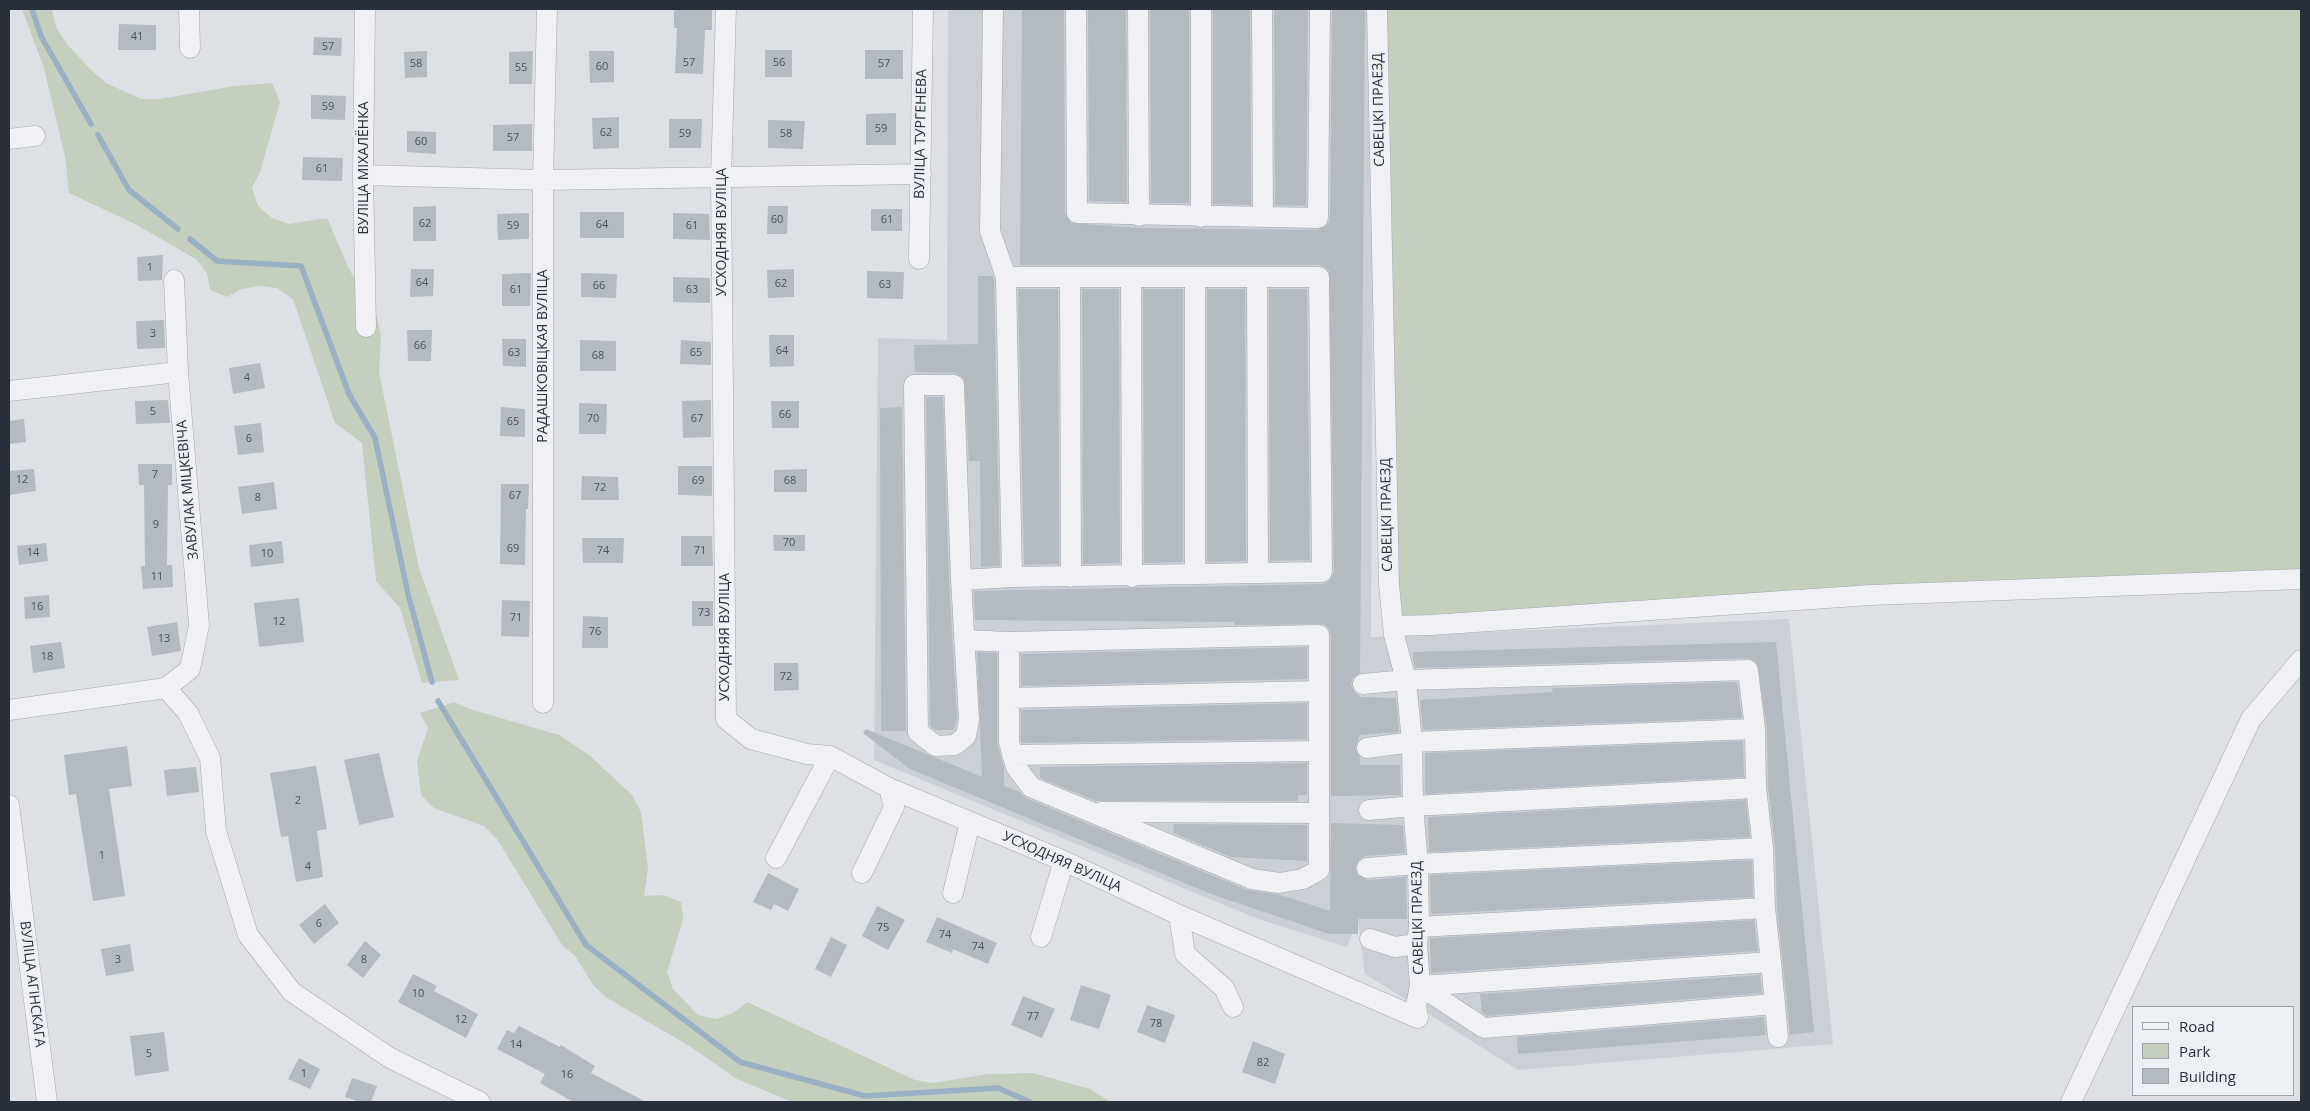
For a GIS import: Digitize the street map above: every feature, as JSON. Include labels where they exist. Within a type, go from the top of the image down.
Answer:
[{"type":"street","points":[[189,9],[190,48]]},
{"type":"street","name":"ВУЛІЦА МІХАЛЁНКА","points":[[364,9],[363,175],[366,327]]},
{"type":"street","name":"РАДАШКОВІЦКАЯ ВУЛІЦА","points":[[543,703],[543,180],[547,9]]},
{"type":"street","name":"УСХОДНЯЯ ВУЛІЦА","points":[[726,9],[721,178],[726,719],[750,739],[807,754],[830,756],[889,788],[1064,861],[1179,915],[1418,1018]]},
{"type":"street","name":"ВУЛІЦА ТУРГЕНЕВА","points":[[919,259],[923,9]]},
{"type":"street","points":[[993,9],[990,231],[1006,277],[1012,577]]},
{"type":"street","points":[[1076,9],[1077,213],[1139,216],[1318,218],[1320,9]]},
{"type":"street","points":[[1138,9],[1139,216]]},
{"type":"street","points":[[1201,9],[1201,217]]},
{"type":"street","points":[[1262,9],[1263,217]]},
{"type":"street","name":"САВЕЦКІ ПРАЕЗД","points":[[1377,9],[1389,585],[1393,626],[1406,680],[1412,742],[1413,806],[1418,864],[1420,986],[1416,1006],[1418,1018]]},
{"type":"street","points":[[9,139],[35,136]]},
{"type":"street","points":[[363,175],[543,180],[921,174]]},
{"type":"street","points":[[961,580],[1012,577],[1322,572],[1319,277],[1006,277]]},
{"type":"street","points":[[1070,277],[1071,577]]},
{"type":"street","points":[[1131,277],[1132,576]]},
{"type":"street","points":[[1194,574],[1195,277]]},
{"type":"street","points":[[1257,277],[1258,573]]},
{"type":"street","name":"ЗАВУЛАК МІЦКЕВІЧА","points":[[166,688],[190,669],[199,625],[178,372],[174,280]]},
{"type":"street","points":[[9,391],[178,372]]},
{"type":"street","points":[[954,384],[961,580],[969,719],[966,736],[955,745],[936,746],[918,732],[914,385],[954,384]]},
{"type":"street","points":[[1393,626],[1432,625],[1872,595],[2301,579]]},
{"type":"street","points":[[964,640],[1009,642],[1319,634],[1319,870],[1303,879],[1278,883],[1252,879],[1031,787],[1016,767],[1009,742],[1009,642]]},
{"type":"street","points":[[2071,1102],[2251,719],[2301,660]]},
{"type":"street","points":[[1362,684],[1406,680],[1748,670],[1755,729],[1756,788],[1765,908],[1778,1037]]},
{"type":"street","points":[[9,710],[166,688],[188,713],[210,758],[216,831],[248,935],[292,992],[390,1058],[480,1102]]},
{"type":"street","points":[[1009,698],[1319,691]]},
{"type":"street","points":[[1367,748],[1412,742],[1755,729]]},
{"type":"street","points":[[1012,755],[1319,751]]},
{"type":"street","points":[[776,858],[830,756]]},
{"type":"street","points":[[862,873],[894,807],[889,788]]},
{"type":"street","points":[[1368,810],[1756,788]]},
{"type":"street","name":"ВУЛІЦА АГІНСКАГА","points":[[9,805],[48,1102]]},
{"type":"street","points":[[1092,812],[1319,814]]},
{"type":"street","points":[[953,893],[970,822]]},
{"type":"street","points":[[1367,868],[1762,848]]},
{"type":"street","points":[[1041,937],[1064,861]]},
{"type":"street","points":[[1370,938],[1395,947],[1418,936],[1765,908]]},
{"type":"street","points":[[1179,915],[1185,954],[1224,988],[1233,1007]]},
{"type":"street","points":[[1420,986],[1771,962]]},
{"type":"street","points":[[1420,986],[1484,1028],[1775,1004]]},
{"type":"shaded area","points":[[948,9],[1374,9],[1371,637],[1789,619],[1833,1044],[1518,1070],[1365,974],[1358,920],[1347,947],[1258,919],[874,760],[878,338],[947,340]]},
{"type":"green space","points":[[22,9],[52,9],[56,27],[66,43],[92,71],[106,83],[141,99],[160,99],[234,86],[272,83],[280,102],[260,172],[252,188],[258,206],[272,218],[289,224],[327,218],[349,269],[377,317],[381,336],[379,372],[419,568],[459,680],[422,683],[400,608],[376,581],[362,443],[335,423],[293,299],[277,288],[260,286],[242,289],[227,297],[210,290],[207,273],[196,259],[135,224],[69,193],[65,157],[44,68]]},
{"type":"green space","points":[[1386,9],[2301,9],[2301,575],[1399,618]]},
{"type":"green space","points":[[454,702],[470,709],[559,735],[589,755],[632,795],[641,812],[648,868],[644,896],[663,895],[681,902],[683,920],[667,972],[673,989],[698,1015],[716,1019],[733,1013],[747,1002],[915,1080],[933,1083],[989,1074],[1033,1073],[1090,1089],[1111,1102],[792,1102],[737,1079],[691,1047],[607,998],[594,986],[575,956],[562,945],[497,839],[484,826],[434,808],[421,795],[417,761],[428,728],[420,713]]},
{"type":"building","points":[[674,9],[712,9],[712,30],[705,30],[703,74],[675,73],[677,28],[674,28]]},
{"type":"building","points":[[1022,9],[1064,9],[1065,213],[1071,223],[1139,228],[1318,230],[1328,224],[1330,218],[1332,9],[1365,9],[1360,673],[1352,679],[1351,685],[1360,697],[1396,698],[1399,732],[1360,735],[1355,749],[1360,757],[1360,765],[1400,765],[1401,795],[1331,796],[1331,635],[1329,629],[1324,624],[1234,625],[1234,622],[975,620],[974,591],[1322,584],[1328,582],[1334,572],[1329,271],[1319,265],[1020,265]]},
{"type":"building","points":[[1088,9],[1126,9],[1127,202],[1089,201]]},
{"type":"building","points":[[1150,9],[1189,9],[1189,203],[1151,203]]},
{"type":"building","points":[[1213,9],[1250,9],[1251,205],[1213,204]]},
{"type":"building","points":[[1274,9],[1308,9],[1306,206],[1275,205]]},
{"type":"building","points":[[119,24],[156,25],[156,50],[118,50]]},
{"type":"building","points":[[314,37],[342,38],[341,56],[313,55]]},
{"type":"building","points":[[765,50],[792,50],[792,77],[765,77]]},
{"type":"building","points":[[865,50],[903,50],[903,79],[865,79]]},
{"type":"building","points":[[427,51],[427,77],[405,78],[404,52]]},
{"type":"building","points":[[533,51],[532,84],[509,84],[509,52]]},
{"type":"building","points":[[589,51],[614,51],[614,82],[590,83]]},
{"type":"building","points":[[311,95],[346,96],[345,120],[311,119]]},
{"type":"building","points":[[896,113],[896,145],[866,145],[866,114]]},
{"type":"building","points":[[619,117],[619,148],[593,149],[592,118]]},
{"type":"building","points":[[669,119],[702,119],[701,148],[669,148]]},
{"type":"building","points":[[768,120],[805,121],[803,149],[768,148]]},
{"type":"building","points":[[532,124],[532,151],[493,151],[493,125]]},
{"type":"building","points":[[407,131],[436,132],[436,154],[407,152]]},
{"type":"building","points":[[303,157],[343,158],[342,181],[302,180]]},
{"type":"building","points":[[436,206],[436,241],[413,241],[413,207]]},
{"type":"building","points":[[768,206],[788,206],[787,234],[767,234]]},
{"type":"building","points":[[871,209],[902,209],[902,231],[871,231]]},
{"type":"building","points":[[580,212],[624,212],[624,238],[580,238]]},
{"type":"building","points":[[529,213],[529,239],[498,240],[497,214]]},
{"type":"building","points":[[673,213],[709,214],[710,240],[673,239]]},
{"type":"building","points":[[163,255],[162,280],[138,281],[137,257]]},
{"type":"building","points":[[411,269],[434,269],[433,296],[410,297]]},
{"type":"building","points":[[794,269],[794,297],[768,298],[767,270]]},
{"type":"building","points":[[867,271],[904,272],[903,299],[867,298]]},
{"type":"building","points":[[531,273],[530,306],[502,306],[502,274]]},
{"type":"building","points":[[581,273],[617,274],[616,298],[581,297]]},
{"type":"building","points":[[978,276],[993,276],[994,279],[1000,566],[981,567],[980,461],[969,461],[964,379],[954,373],[915,372],[914,345],[978,344]]},
{"type":"building","points":[[673,277],[710,278],[710,303],[673,302]]},
{"type":"building","points":[[1018,289],[1058,289],[1059,564],[1024,565]]},
{"type":"building","points":[[1082,289],[1119,289],[1120,563],[1083,564]]},
{"type":"building","points":[[1143,289],[1183,289],[1183,562],[1144,563]]},
{"type":"building","points":[[1207,289],[1245,289],[1246,561],[1207,562]]},
{"type":"building","points":[[1269,289],[1307,289],[1310,560],[1270,561]]},
{"type":"building","points":[[164,320],[165,348],[137,349],[136,321]]},
{"type":"building","points":[[407,330],[432,330],[431,361],[408,361]]},
{"type":"building","points":[[769,335],[794,335],[794,366],[770,367]]},
{"type":"building","points":[[502,339],[526,339],[526,367],[503,366]]},
{"type":"building","points":[[580,340],[616,341],[616,371],[580,371]]},
{"type":"building","points":[[681,340],[711,342],[711,365],[680,364]]},
{"type":"building","points":[[260,363],[265,388],[233,394],[229,368]]},
{"type":"building","points":[[926,397],[943,397],[949,581],[957,718],[954,730],[935,730],[930,726]]},
{"type":"building","points":[[168,400],[170,423],[136,424],[135,401]]},
{"type":"building","points":[[711,400],[711,437],[683,438],[682,401]]},
{"type":"building","points":[[771,401],[799,401],[799,428],[772,428]]},
{"type":"building","points":[[579,403],[607,404],[606,434],[579,434]]},
{"type":"building","points":[[501,407],[525,409],[525,437],[500,436]]},
{"type":"building","points":[[902,407],[906,731],[881,731],[880,408]]},
{"type":"building","points":[[24,419],[26,442],[9,444],[9,421]]},
{"type":"building","points":[[261,423],[264,452],[238,455],[234,426]]},
{"type":"building","points":[[138,464],[172,464],[172,485],[168,485],[167,565],[172,565],[173,587],[143,589],[141,566],[145,566],[144,485],[139,485]]},
{"type":"building","points":[[678,466],[712,466],[712,496],[678,495]]},
{"type":"building","points":[[34,469],[36,491],[9,495],[9,471]]},
{"type":"building","points":[[807,469],[807,492],[774,492],[774,470]]},
{"type":"building","points":[[582,476],[618,477],[619,500],[581,500]]},
{"type":"building","points":[[274,482],[277,509],[242,514],[238,487]]},
{"type":"building","points":[[501,484],[529,484],[528,509],[526,509],[525,565],[500,564]]},
{"type":"building","points":[[773,535],[805,535],[805,551],[774,551]]},
{"type":"building","points":[[681,536],[712,536],[713,566],[681,566]]},
{"type":"building","points":[[582,538],[624,538],[623,563],[583,563]]},
{"type":"building","points":[[282,541],[284,563],[251,567],[249,545]]},
{"type":"building","points":[[46,543],[48,561],[19,565],[17,546]]},
{"type":"building","points":[[49,595],[50,617],[25,619],[24,597]]},
{"type":"building","points":[[299,598],[304,642],[259,647],[254,603]]},
{"type":"building","points":[[502,600],[530,601],[529,637],[501,636]]},
{"type":"building","points":[[692,601],[713,601],[713,626],[692,626]]},
{"type":"building","points":[[583,616],[608,617],[608,648],[582,648]]},
{"type":"building","points":[[177,622],[181,651],[152,656],[147,627]]},
{"type":"building","points":[[61,642],[65,668],[33,673],[30,646]]},
{"type":"building","points":[[1776,642],[1814,1032],[1790,1035],[1777,907],[1775,847],[1768,787],[1767,728],[1757,663],[1748,658],[1415,668],[1413,659],[1413,652]]},
{"type":"building","points":[[1307,647],[1307,679],[1021,686],[1021,654]]},
{"type":"building","points":[[977,652],[997,653],[997,742],[1004,768],[1004,786],[1020,792],[1026,798],[1247,890],[1281,895],[1330,911],[1331,823],[1403,825],[1405,853],[1366,856],[1360,859],[1355,868],[1358,875],[1367,880],[1406,877],[1407,919],[1358,919],[1358,934],[1329,934],[1211,894],[910,769],[863,733],[866,729],[982,777]]},
{"type":"building","points":[[774,663],[798,663],[799,690],[774,691]]},
{"type":"building","points":[[1737,682],[1742,718],[1423,730],[1420,700],[1553,692],[1552,688]]},
{"type":"building","points":[[1307,703],[1307,739],[1022,743],[1021,740],[1021,710]]},
{"type":"building","points":[[1743,741],[1744,777],[1425,794],[1425,753]]},
{"type":"building","points":[[127,746],[132,786],[109,789],[125,896],[93,901],[76,794],[69,795],[64,755]]},
{"type":"building","points":[[379,753],[394,817],[359,825],[344,760]]},
{"type":"building","points":[[1307,763],[1307,795],[1298,795],[1298,801],[1096,801],[1040,778],[1040,767]]},
{"type":"building","points":[[316,766],[327,829],[317,831],[323,877],[296,882],[288,836],[281,837],[270,773]]},
{"type":"building","points":[[196,767],[199,792],[167,796],[164,770]]},
{"type":"building","points":[[1746,800],[1750,837],[1429,852],[1428,817]]},
{"type":"building","points":[[1174,824],[1307,825],[1307,861],[1231,857],[1173,833]]},
{"type":"building","points":[[1752,860],[1753,897],[1431,914],[1430,875]]},
{"type":"building","points":[[768,873],[799,889],[788,911],[774,904],[771,910],[753,902]]},
{"type":"building","points":[[325,904],[339,923],[314,944],[299,925]]},
{"type":"building","points":[[877,906],[905,920],[888,950],[862,936]]},
{"type":"building","points":[[937,917],[997,943],[988,964],[953,949],[952,953],[926,942]]},
{"type":"building","points":[[1754,920],[1758,951],[1431,973],[1430,938]]},
{"type":"building","points":[[831,937],[847,945],[831,977],[815,969]]},
{"type":"building","points":[[365,941],[381,955],[363,978],[347,965]]},
{"type":"building","points":[[130,944],[134,971],[106,976],[101,949]]},
{"type":"building","points":[[413,974],[437,986],[434,991],[478,1014],[466,1038],[398,1002]]},
{"type":"building","points":[[1760,975],[1762,993],[1487,1016],[1482,1012],[1480,994]]},
{"type":"building","points":[[1081,985],[1111,995],[1099,1029],[1070,1020]]},
{"type":"building","points":[[1023,996],[1055,1009],[1042,1038],[1011,1025]]},
{"type":"building","points":[[1147,1005],[1175,1015],[1165,1043],[1137,1032]]},
{"type":"building","points":[[1764,1017],[1766,1035],[1518,1054],[1517,1037]]},
{"type":"building","points":[[519,1026],[560,1047],[561,1045],[595,1066],[591,1073],[646,1102],[573,1102],[540,1083],[545,1074],[497,1049],[507,1030],[514,1033]]},
{"type":"building","points":[[164,1032],[169,1071],[135,1076],[130,1036]]},
{"type":"building","points":[[1253,1041],[1285,1054],[1275,1084],[1242,1072]]},
{"type":"building","points":[[299,1058],[320,1069],[310,1089],[288,1079]]},
{"type":"building","points":[[352,1078],[377,1086],[371,1102],[360,1102],[345,1097]]},
{"type":"waterway","points":[[32,9],[41,36],[91,124]]},
{"type":"waterway","points":[[98,135],[129,190],[178,229]]},
{"type":"waterway","points":[[190,239],[217,261],[301,266],[349,394],[375,438],[408,594],[432,682]]},
{"type":"waterway","points":[[438,701],[586,945],[740,1062],[865,1096],[998,1088],[1030,1102]]}]
